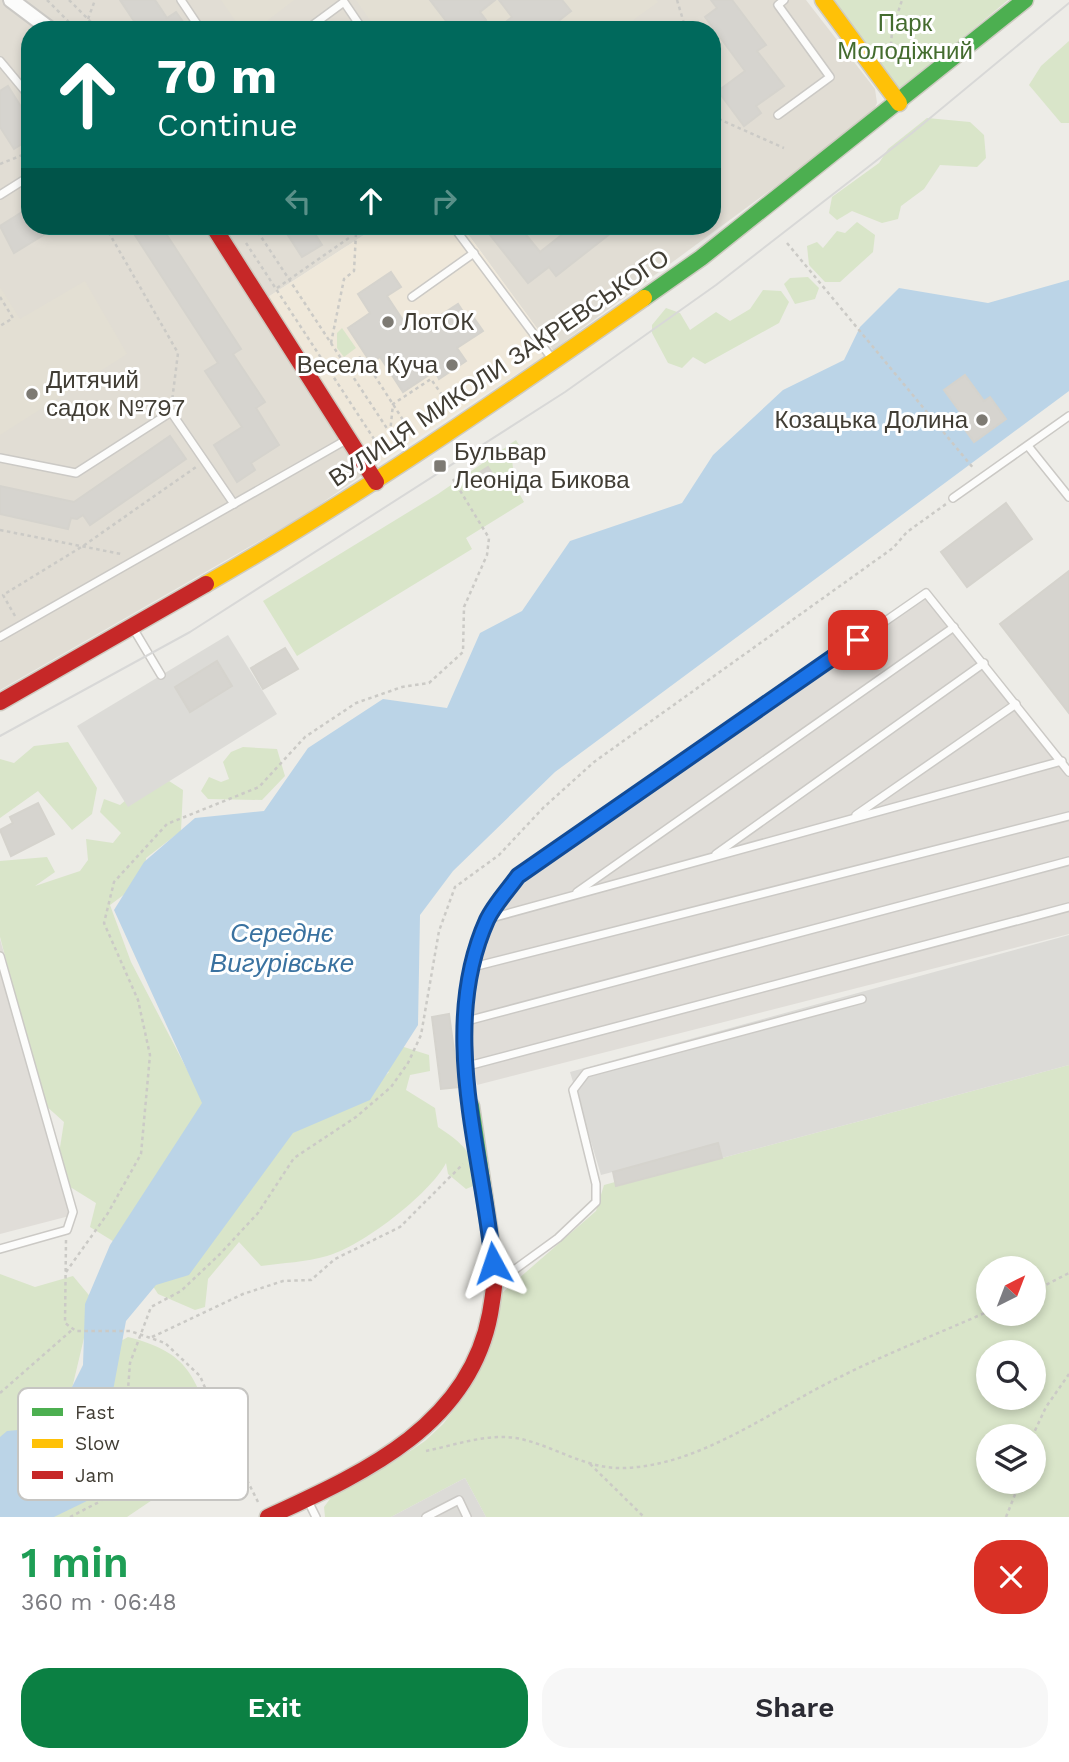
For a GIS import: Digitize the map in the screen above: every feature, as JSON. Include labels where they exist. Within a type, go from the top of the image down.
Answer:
[{"type":"street","points":[[11,0],[31,6],[44,21]]},
{"type":"street","points":[[823,0],[899,103]]},
{"type":"street","name":"ВУЛИЦЯ МИКОЛИ ЗАКРЕВСЬКОГО","points":[[0,702],[132,628],[376,482],[553,361],[701,258],[1026,0]]},
{"type":"street","points":[[219,235],[376,482]]},
{"type":"street","points":[[264,1511],[307,1499],[385,1459],[437,1421],[469,1376],[487,1331],[495,1283],[471,1107]]},
{"type":"lane","points":[[181,0],[195,21]]},
{"type":"lane","points":[[778,115],[830,77],[778,5],[785,0]]},
{"type":"lane","points":[[318,21],[344,2],[357,21]]},
{"type":"lane","points":[[0,61],[21,86]]},
{"type":"lane","points":[[0,195],[21,182]]},
{"type":"lane","points":[[460,235],[553,361]]},
{"type":"lane","points":[[412,297],[474,253]]},
{"type":"lane","points":[[0,458],[76,473],[171,412],[234,504]]},
{"type":"lane","points":[[953,498],[1069,416]]},
{"type":"lane","points":[[0,637],[347,439]]},
{"type":"lane","points":[[1028,446],[1069,497]]},
{"type":"lane","points":[[471,1107],[464,1067],[463,1022],[473,967],[488,919],[518,876],[926,593],[1069,772]]},
{"type":"lane","points":[[570,897],[954,627]]},
{"type":"lane","points":[[132,628],[161,675]]},
{"type":"lane","points":[[712,857],[984,663]]},
{"type":"lane","points":[[850,820],[1016,704]]},
{"type":"lane","points":[[488,919],[1062,761]]},
{"type":"lane","points":[[473,967],[1069,816]]},
{"type":"lane","points":[[463,1022],[1069,860]]},
{"type":"lane","points":[[464,1067],[1069,906]]},
{"type":"lane","points":[[0,956],[73,1212],[67,1230],[0,1249]]},
{"type":"lane","points":[[495,1283],[558,1238],[596,1202],[596,1184],[573,1090],[586,1073],[862,999]]},
{"type":"lane","points":[[307,1499],[316,1517]]},
{"type":"lane","points":[[426,1517],[459,1500],[467,1517]]},
{"type":"path","points":[[47,0],[68,21]]},
{"type":"path","points":[[69,0],[88,19],[95,0]]},
{"type":"path","points":[[677,0],[683,21]]},
{"type":"path","points":[[892,65],[889,58],[892,31],[902,0]]},
{"type":"path","points":[[721,120],[784,148]]},
{"type":"path","points":[[0,164],[21,156]]},
{"type":"path","points":[[110,235],[178,353],[171,412]]},
{"type":"path","points":[[260,235],[390,433],[393,404]]},
{"type":"path","points":[[259,299],[353,235]]},
{"type":"path","points":[[331,343],[344,279],[354,271],[356,235]]},
{"type":"path","points":[[241,236],[376,442]]},
{"type":"path","points":[[787,243],[976,471]]},
{"type":"path","points":[[0,297],[13,318],[0,326]]},
{"type":"path","points":[[346,366],[362,356],[405,423]]},
{"type":"path","points":[[393,404],[431,379],[444,398]]},
{"type":"path","points":[[21,626],[3,595],[82,546],[204,461]]},
{"type":"path","points":[[66,1272],[108,1213],[141,1154],[150,1055],[138,1000],[104,923],[114,882],[167,824],[259,787],[305,737],[356,703],[402,687],[429,683],[463,652],[464,607],[487,555],[489,538],[453,479]]},
{"type":"path","points":[[0,530],[142,558]]},
{"type":"path","points":[[150,1338],[243,1294],[283,1281],[311,1280],[335,1259],[400,1227],[478,1150]]},
{"type":"path","points":[[67,1230],[65,1323],[75,1330],[130,1331],[165,1343],[200,1376],[205,1388]]},
{"type":"path","points":[[1046,1285],[1069,1273]]},
{"type":"path","points":[[423,1451],[487,1439],[519,1439],[590,1464],[622,1468],[668,1462],[717,1441],[842,1376],[976,1317]]},
{"type":"path","points":[[0,1393],[75,1330]]},
{"type":"path","points":[[1038,1424],[1046,1406],[1069,1374]]},
{"type":"path","points":[[590,1464],[643,1517]]},
{"type":"path","points":[[248,1480],[264,1511]]},
{"type":"path","points":[[1006,1517],[1015,1494]]},
{"type":"shaded area","points":[[0,0],[806,0],[875,89],[877,103],[871,116],[721,226],[721,21],[21,21],[21,235],[364,235],[265,299],[377,465],[303,516],[0,690]]},
{"type":"shaded area","points":[[221,0],[294,0],[267,21],[236,21]]},
{"type":"shaded area","points":[[356,0],[658,2],[634,21],[371,21]]},
{"type":"shaded area","points":[[364,235],[469,235],[553,350],[377,465],[265,299]]},
{"type":"shaded area","points":[[469,235],[709,235],[553,350]]},
{"type":"shaded area","name":"Дитячий садок №797","points":[[85,281],[127,354],[0,435],[0,287],[20,319]]},
{"type":"shaded area","points":[[926,593],[1062,761],[1069,765],[1069,934],[477,1085],[463,1022],[473,967],[488,919],[518,876]]},
{"type":"shaded area","points":[[228,635],[277,714],[128,807],[77,726]]},
{"type":"shaded area","points":[[1069,935],[1069,1065],[722,1158],[718,1144],[601,1175],[570,1072]]},
{"type":"shaded area","points":[[0,939],[77,1214],[0,1234]]},
{"type":"shaded area","points":[[465,1478],[486,1517],[391,1517]]},
{"type":"green space","name":"Парк Молодіжний","points":[[830,0],[1008,0],[900,90]]},
{"type":"green space","points":[[1069,41],[1069,123],[1061,123],[1029,85],[1041,66]]},
{"type":"green space","points":[[927,118],[970,122],[984,135],[986,158],[977,167],[940,165],[924,189],[901,206],[898,219],[882,223],[852,211],[837,220],[829,213],[832,197],[879,163],[888,149]]},
{"type":"green space","points":[[857,222],[875,235],[873,252],[840,282],[825,282],[809,265],[807,246],[817,242],[823,248],[837,231],[845,233]]},
{"type":"green space","points":[[808,277],[819,288],[815,299],[795,304],[784,284],[790,278]]},
{"type":"green space","points":[[763,290],[781,291],[789,302],[779,323],[705,364],[693,357],[682,368],[668,363],[652,333],[652,325],[666,308],[680,313],[690,330],[716,312],[730,321],[750,309]]},
{"type":"green space","points":[[342,328],[356,348],[344,357],[337,348],[337,333]]},
{"type":"green space","points":[[516,440],[519,445],[511,452],[513,468],[507,472],[524,502],[466,538],[472,549],[297,656],[263,601],[438,494]]},
{"type":"green space","points":[[68,742],[97,788],[92,814],[72,830],[38,791],[0,818],[0,759],[14,763],[34,746]]},
{"type":"green space","points":[[243,747],[277,749],[285,776],[262,800],[208,799],[201,791],[209,777],[221,782],[229,779],[223,762],[231,752]]},
{"type":"green space","points":[[169,781],[183,790],[181,831],[146,858],[145,879],[110,905],[131,962],[205,1104],[116,1243],[90,1227],[96,1203],[67,1185],[58,1160],[64,1122],[44,1104],[0,937],[0,861],[47,857],[55,872],[35,886],[80,871],[88,860],[86,839],[113,843],[121,833],[100,812],[104,799],[120,805],[132,795]]},
{"type":"green space","points":[[385,1041],[429,1055],[430,1071],[410,1075],[406,1090],[435,1108],[438,1127],[466,1150],[474,1164],[478,1184],[466,1189],[448,1174],[446,1163],[438,1176],[410,1204],[375,1231],[341,1251],[311,1260],[261,1266],[239,1242],[208,1279],[205,1307],[195,1310],[158,1294],[149,1280],[243,1155],[373,1087],[389,1072],[371,1064]]},
{"type":"green space","points":[[1069,1065],[1069,1517],[486,1517],[465,1478],[391,1517],[325,1517],[324,1507],[335,1492],[389,1465],[425,1441],[443,1424],[468,1392],[502,1293],[596,1211],[604,1185],[615,1182],[617,1186]]},
{"type":"green space","points":[[0,1274],[35,1287],[73,1276],[93,1300],[72,1388],[18,1388],[18,1432],[0,1440]]},
{"type":"green space","points":[[128,1337],[165,1351],[187,1370],[197,1388],[88,1388],[119,1342]]},
{"type":"green space","points":[[18,1491],[18,1500],[152,1500],[127,1517],[0,1517]]},
{"type":"water","name":"Середнє Вигурівське","points":[[1069,280],[1069,391],[555,772],[453,871],[420,915],[418,1025],[370,1100],[293,1133],[189,1275],[156,1285],[126,1321],[114,1388],[72,1388],[83,1365],[85,1304],[110,1245],[202,1103],[114,910],[144,862],[195,818],[264,811],[308,748],[383,699],[447,708],[480,633],[522,611],[570,541],[682,503],[713,455],[783,390],[844,360],[860,327],[899,288],[988,303]]},
{"type":"water","name":"Середнє Вигурівське","points":[[18,1430],[18,1500],[89,1500],[54,1517],[0,1517],[0,1437],[7,1431]]},
{"type":"building","points":[[120,0],[155,0],[167,18],[176,12],[182,21],[134,21]]},
{"type":"building","points":[[430,0],[495,0],[480,12],[485,21],[446,21]]},
{"type":"building","points":[[499,0],[562,0],[571,11],[558,21],[507,21],[512,17]]},
{"type":"building","points":[[711,0],[732,0],[766,45],[757,51],[784,86],[756,106],[761,113],[744,126],[721,95],[721,89],[745,71],[721,39],[721,21],[708,21],[705,17],[717,8]]},
{"type":"building","points":[[8,86],[21,107],[21,145],[14,149],[0,127],[0,91]]},
{"type":"building","points":[[21,213],[21,235],[43,235],[14,253],[0,226]]},
{"type":"building","points":[[135,235],[167,235],[241,349],[233,354],[265,402],[256,408],[279,445],[251,463],[255,470],[237,482],[214,445],[242,427],[205,371],[218,363]]},
{"type":"building","points":[[288,235],[316,235],[322,245],[302,257]]},
{"type":"building","points":[[490,235],[526,235],[540,252],[562,235],[608,235],[556,276],[549,267],[528,283]]},
{"type":"building","points":[[391,272],[401,287],[387,296],[412,334],[458,304],[469,321],[474,318],[483,331],[457,348],[466,361],[439,379],[435,371],[403,392],[380,357],[371,363],[348,328],[370,313],[358,294]]},
{"type":"building","points":[[965,375],[984,401],[990,397],[1006,419],[974,442],[958,420],[963,416],[944,390]]},
{"type":"building","points":[[170,436],[186,459],[90,525],[83,515],[77,519],[71,518],[68,529],[0,514],[0,486],[74,502]]},
{"type":"building","points":[[488,467],[495,478],[484,485],[477,474]]},
{"type":"building","points":[[1006,503],[1032,539],[967,587],[941,552]]},
{"type":"building","points":[[1069,571],[1069,713],[1000,624]]},
{"type":"building","points":[[285,648],[298,669],[263,689],[251,668]]},
{"type":"building","points":[[217,661],[232,686],[190,712],[175,687]]},
{"type":"building","points":[[38,803],[54,834],[11,856],[0,830],[13,823],[10,817]]},
{"type":"building","points":[[449,1014],[459,1087],[441,1089],[432,1017]]},
{"type":"building","points":[[718,1143],[722,1158],[616,1186],[613,1172]]},
{"type":"tram line","points":[[0,736],[190,632],[565,392],[716,285],[912,133],[1069,3]]},
{"type":"traffic: fast","points":[[644,298],[701,258],[1025,0]]},
{"type":"traffic: fast","points":[[471,1106],[494,1262]]},
{"type":"traffic: slow","points":[[823,0],[899,103]]},
{"type":"traffic: slow","points":[[206,584],[374,482],[644,298]]},
{"type":"traffic: jam","points":[[219,235],[376,482]]},
{"type":"traffic: jam","points":[[0,702],[206,584]]},
{"type":"traffic: jam","points":[[268,1517],[374,1464],[406,1442],[435,1417],[460,1387],[478,1353],[490,1314],[494,1262]]},
{"type":"place","name":"ЛотОК","points":[[388,322]]},
{"type":"place","name":"Весела Куча","points":[[452,365]]},
{"type":"place","name":"Дитячий садок №797","points":[[32,394]]},
{"type":"place","name":"Козацька Долина","points":[[982,420]]},
{"type":"place","name":"Бульвар Леоніда Бикова","points":[[440,466]]},
{"type":"route","points":[[493,1263],[464,1067],[463,1022],[473,967],[488,919],[518,876],[858,640]]}]
